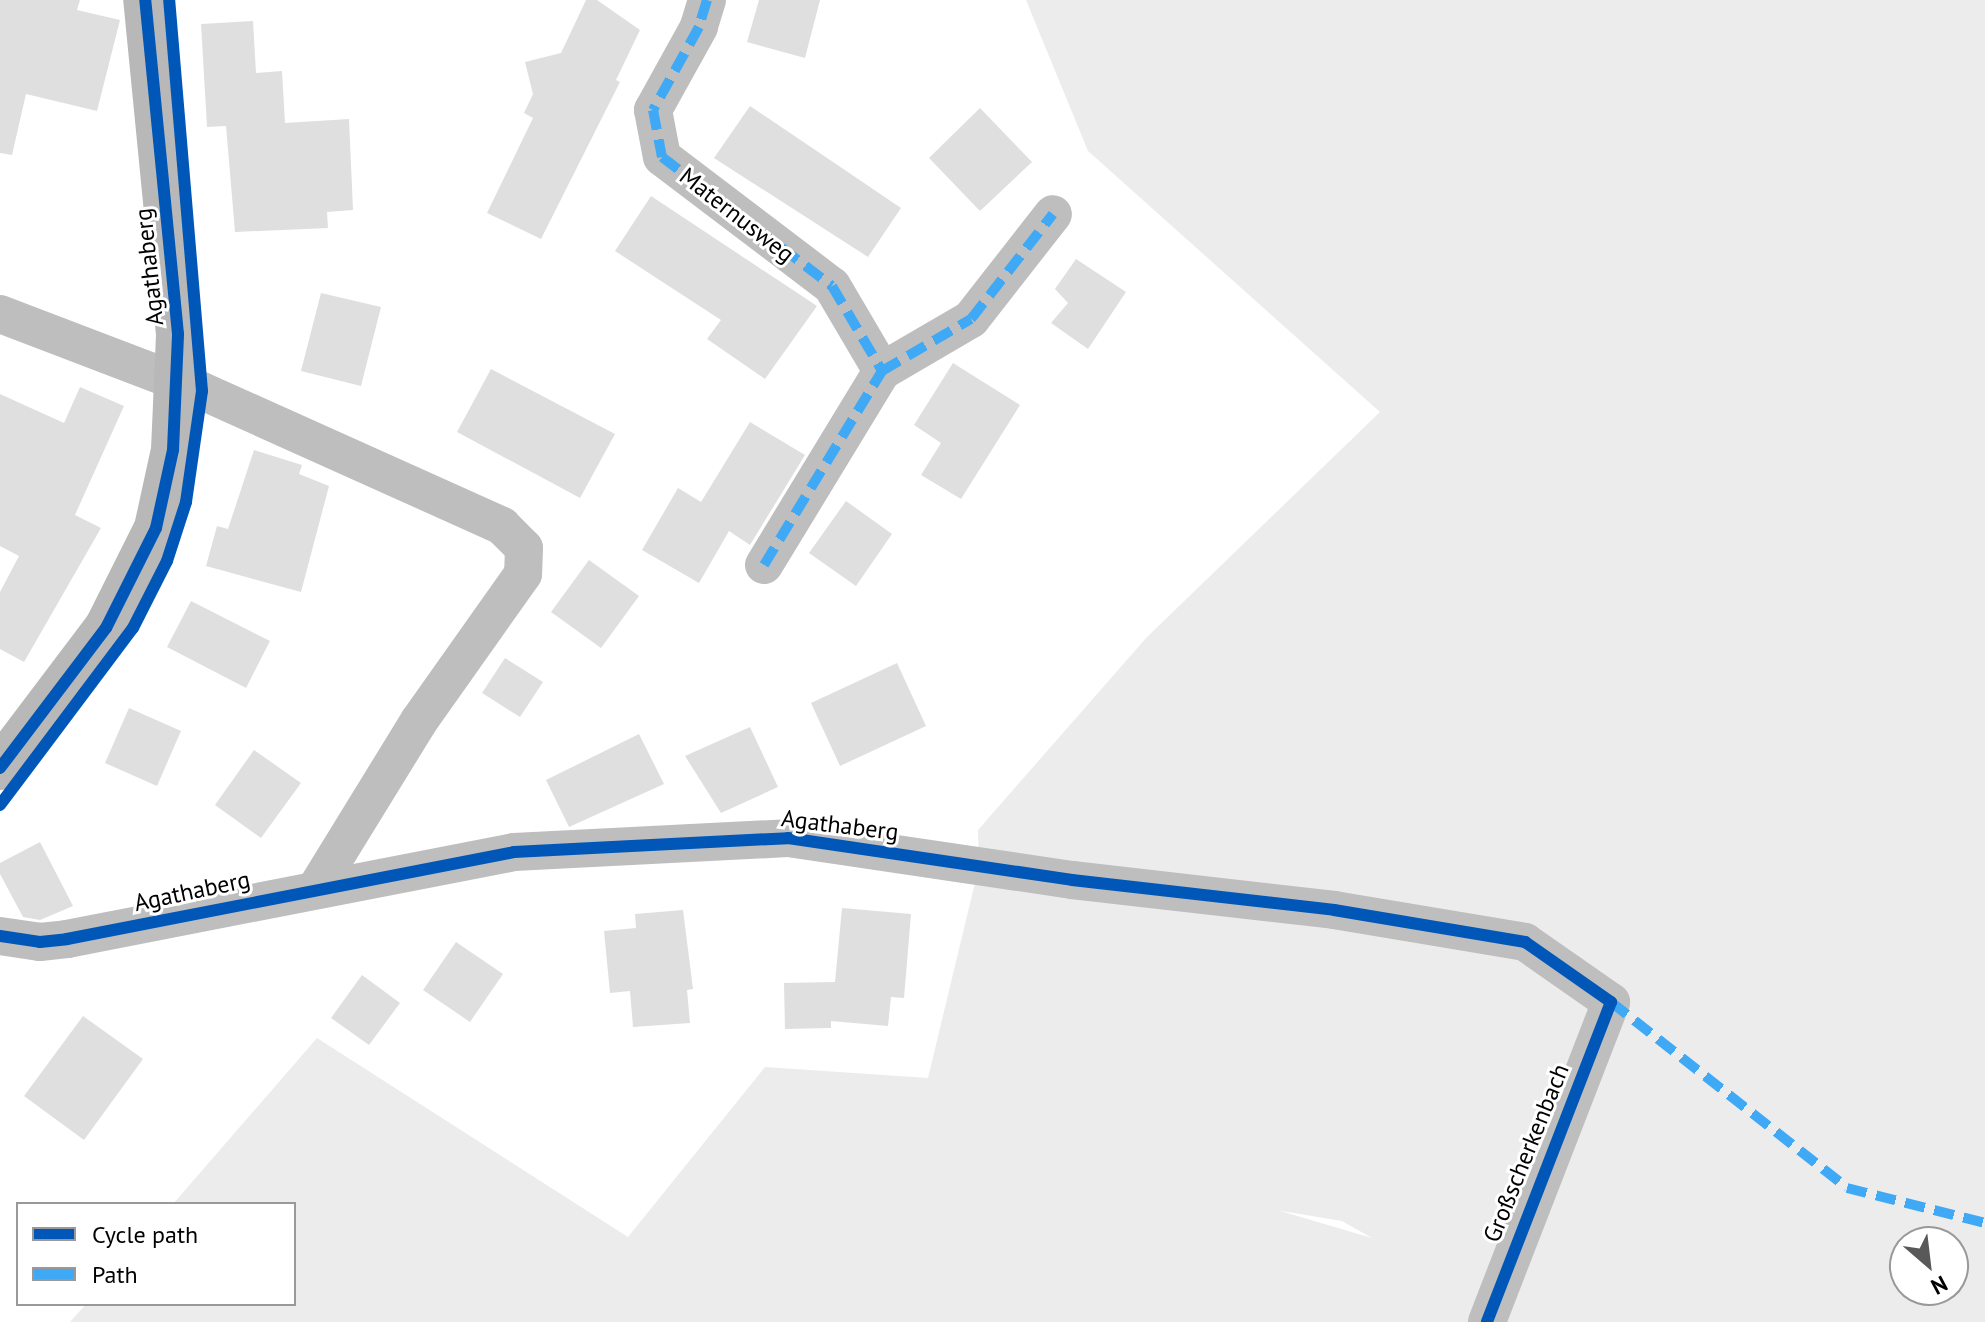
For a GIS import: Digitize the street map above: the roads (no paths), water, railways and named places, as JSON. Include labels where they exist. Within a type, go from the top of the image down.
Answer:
[{"type":"street","name":"Agathaberg","points":[[0,768],[106,628],[156,528],[173,450],[178,334],[145,0]]},
{"type":"street","name":"Maternusweg","points":[[707,0],[699,27],[653,110],[662,157],[832,286],[882,371]]},
{"type":"street","points":[[764,565],[882,371],[971,319],[1053,214]]},
{"type":"street","points":[[0,314],[176,380],[502,526],[524,548],[523,574],[419,721],[317,887]]},
{"type":"street","name":"Agathaberg","points":[[0,936],[40,942],[67,939],[317,887],[514,852],[788,838],[1072,880],[1334,910],[1525,942],[1611,1002]]},
{"type":"street","name":"Großscherkenbach","points":[[1487,1322],[1611,1002]]}]
